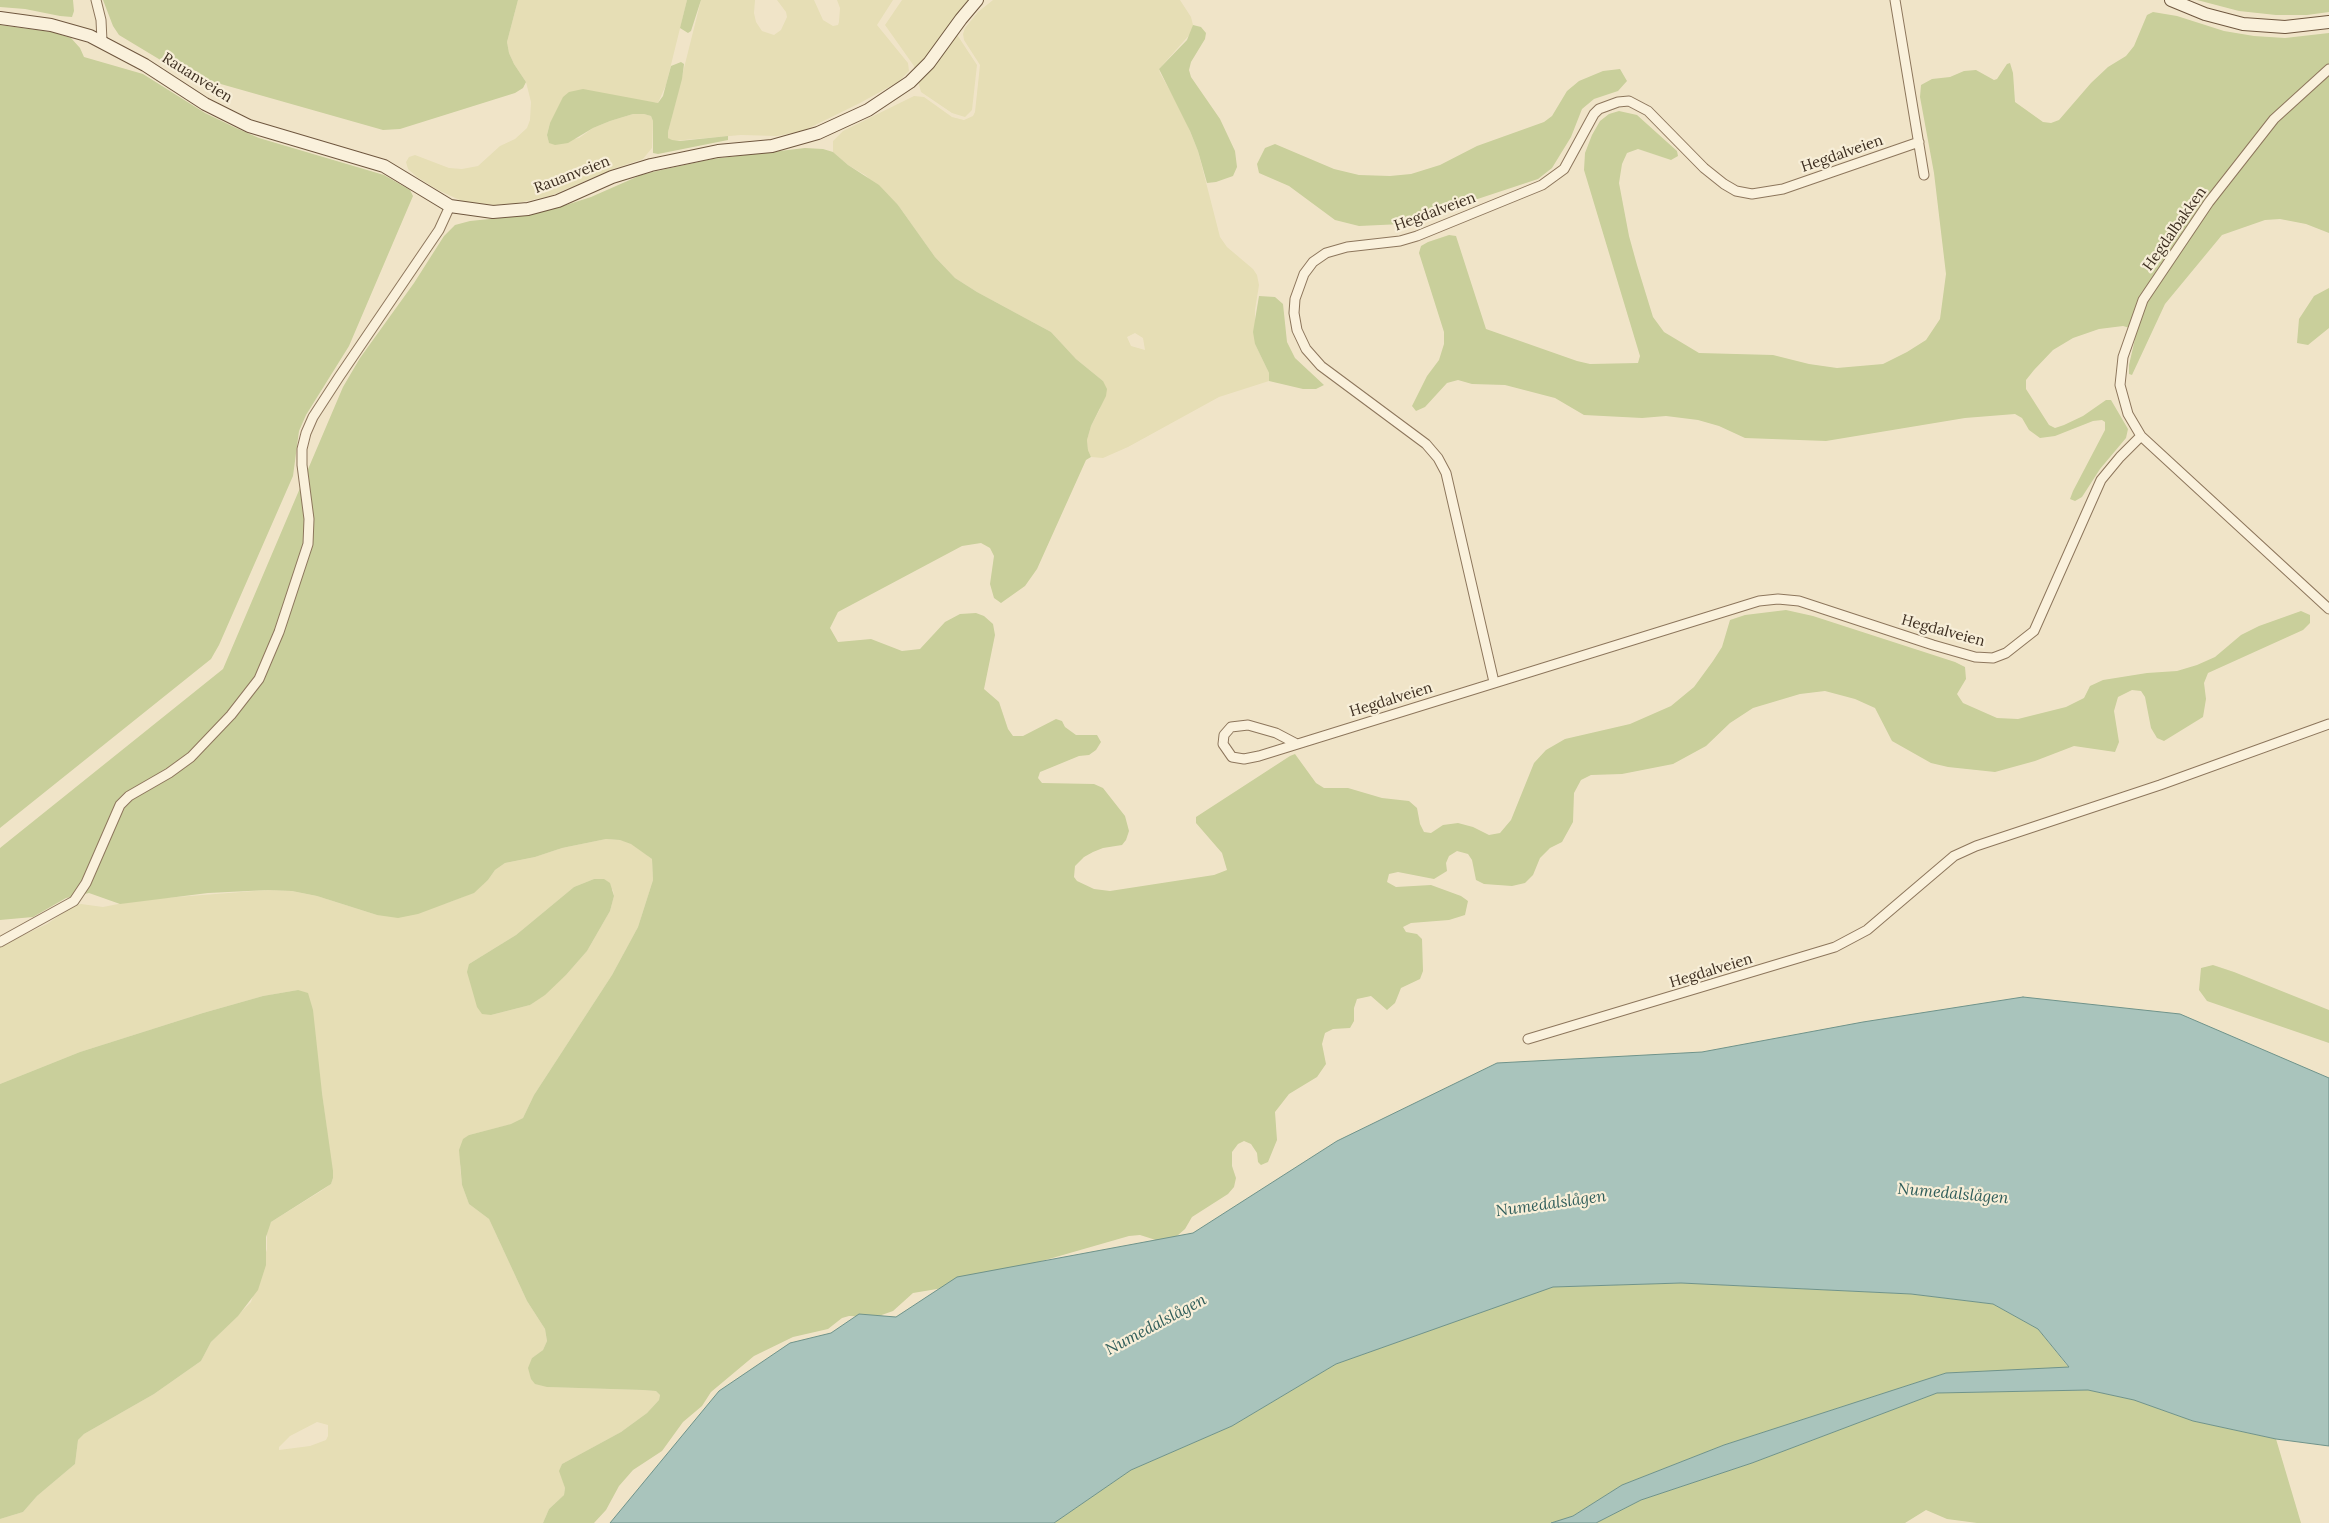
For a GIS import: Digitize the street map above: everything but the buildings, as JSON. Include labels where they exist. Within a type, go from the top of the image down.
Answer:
[{"type":"main road","name":"Rauanveien","points":[[0,18],[51,25],[102,41],[145,65],[219,112],[249,126],[290,140],[384,166],[450,206],[493,212],[528,209],[558,201],[612,178],[651,165],[718,151],[787,144],[818,133],[868,110],[910,82],[929,64],[977,0]]},
{"type":"main road","points":[[2171,0],[2205,14],[2244,24],[2285,27],[2329,22]]},
{"type":"street","points":[[96,0],[101,20],[102,41]]},
{"type":"street","points":[[1895,0],[1924,175]]},
{"type":"street","name":"Hegdalbakken","points":[[2142,436],[2128,414],[2120,384],[2123,357],[2142,300],[2209,202],[2274,118],[2329,69]]},
{"type":"street","name":"Hegdalveien","points":[[1494,682],[1446,473],[1438,458],[1426,444],[1321,366],[1306,349],[1297,330],[1294,313],[1295,299],[1304,274],[1313,262],[1326,253],[1347,246],[1400,241],[1430,232],[1542,185],[1564,170],[1594,114],[1599,109],[1618,102],[1629,101],[1648,111],[1704,168],[1724,184],[1736,191],[1752,194],[1783,189],[1919,142]]},
{"type":"street","points":[[0,942],[74,901],[86,883],[120,805],[129,796],[169,773],[191,757],[232,715],[259,679],[279,632],[308,544],[309,519],[302,465],[302,449],[306,433],[313,417],[339,377],[439,230],[450,206]]},
{"type":"street","points":[[2142,436],[2329,609]]},
{"type":"street","name":"Hegdalveien","points":[[1295,743],[1276,733],[1248,725],[1231,728],[1224,736],[1223,744],[1232,757],[1244,759],[1746,604],[1778,599],[1798,601],[1975,657],[1993,658],[2006,653],[2034,631],[2101,480],[2120,457],[2142,436]]},
{"type":"street","name":"Hegdalveien","points":[[1528,1039],[1835,947],[1867,930],[1954,856],[2329,724]]},
{"type":"shaded area","points":[[518,0],[687,0],[666,85],[658,103],[644,101],[550,123],[547,135],[549,143],[579,138],[593,128],[633,114],[651,116],[653,121],[652,148],[643,159],[616,168],[550,196],[513,204],[494,205],[462,201],[438,190],[417,177],[408,169],[406,162],[409,157],[415,155],[449,168],[462,169],[478,166],[500,146],[515,139],[527,128],[530,120],[531,102],[526,82],[514,64],[507,42]]},
{"type":"shaded area","points":[[701,0],[755,0],[754,13],[756,22],[762,31],[774,35],[781,30],[787,17],[786,12],[777,0],[814,0],[823,20],[833,26],[838,25],[839,22],[840,8],[837,0],[893,0],[877,25],[908,63],[909,71],[898,82],[803,131],[777,136],[741,135],[672,141],[668,138],[668,132]]},
{"type":"shaded area","points":[[902,0],[969,0],[950,24],[977,65],[972,110],[965,117],[952,113],[921,92],[914,66],[885,25]]},
{"type":"shaded area","points":[[993,0],[1180,0],[1191,17],[1192,32],[1159,69],[1183,114],[1198,151],[1220,237],[1227,247],[1253,269],[1257,275],[1259,285],[1255,310],[1255,344],[1269,373],[1269,381],[1219,397],[1128,447],[1103,458],[1091,457],[1087,440],[1091,426],[1100,409],[1103,381],[1076,359],[1051,332],[955,278],[935,257],[898,205],[865,175],[848,165],[833,152],[833,141],[843,131],[914,96],[924,97],[952,117],[964,120],[973,116],[980,65],[964,40],[963,34],[965,28],[978,12]],"holes":[[[1135,333],[1143,338],[1145,350],[1131,346],[1127,337]]]},
{"type":"shaded area","points":[[606,839],[631,843],[652,859],[653,880],[638,927],[612,975],[534,1095],[523,1118],[512,1124],[469,1135],[460,1166],[462,1185],[469,1204],[489,1219],[527,1301],[545,1329],[547,1341],[543,1350],[532,1358],[547,1387],[656,1391],[660,1395],[659,1400],[647,1413],[621,1432],[562,1464],[560,1471],[565,1488],[564,1495],[549,1509],[543,1523],[0,1523],[0,1519],[23,1512],[37,1496],[75,1464],[78,1440],[84,1434],[154,1394],[201,1361],[211,1342],[251,1302],[267,1249],[267,1229],[271,1222],[331,1184],[333,1178],[322,1093],[298,990],[263,996],[203,1013],[80,1052],[0,1084],[0,946],[47,924],[73,906],[81,904],[103,907],[138,900],[268,890],[292,891],[317,896],[377,915],[447,903],[473,893],[488,880],[495,870],[505,863],[535,857],[562,848]],"holes":[[[594,879],[613,890],[614,896],[610,911],[587,951],[566,975],[530,1005],[491,1015],[469,964],[516,935],[574,887]],[[317,1422],[328,1425],[326,1440],[310,1446],[279,1450],[279,1447],[290,1436]]]},
{"type":"green space","points":[[0,0],[73,0],[74,11],[72,17],[60,16],[25,9],[0,7]]},
{"type":"green space","points":[[103,0],[518,0],[507,42],[514,64],[526,82],[523,88],[515,93],[400,129],[383,130],[182,73],[119,35],[113,26]]},
{"type":"green space","points":[[687,0],[701,0],[691,31],[688,33],[680,28]]},
{"type":"green space","points":[[2197,0],[2329,0],[2329,12],[2307,15],[2276,15],[2239,11]]},
{"type":"green space","points":[[2153,12],[2177,16],[2224,31],[2254,36],[2285,38],[2329,33],[2329,233],[2306,224],[2280,219],[2265,220],[2222,235],[2165,304],[2132,375],[2129,374],[2129,365],[2135,339],[2130,328],[2123,326],[2099,329],[2073,338],[2053,350],[2034,370],[2026,380],[2026,389],[2049,425],[2055,428],[2064,425],[2083,416],[2106,400],[2111,400],[2128,429],[2126,438],[2100,469],[2082,497],[2075,501],[2070,499],[2073,491],[2105,430],[2105,422],[2102,420],[2093,421],[2055,436],[2040,438],[2029,430],[2022,418],[2015,414],[1965,418],[1826,441],[1745,438],[1719,426],[1698,420],[1666,416],[1642,418],[1584,415],[1555,398],[1505,385],[1472,384],[1458,380],[1447,383],[1425,407],[1416,411],[1412,406],[1427,376],[1439,360],[1444,344],[1444,332],[1419,253],[1421,246],[1449,235],[1456,236],[1486,329],[1590,364],[1638,363],[1640,356],[1584,170],[1585,153],[1600,121],[1609,114],[1619,111],[1637,115],[1677,151],[1678,156],[1671,160],[1638,149],[1627,153],[1622,164],[1619,183],[1629,236],[1637,265],[1653,317],[1664,332],[1699,353],[1773,355],[1809,364],[1837,368],[1883,364],[1907,352],[1926,340],[1940,319],[1946,274],[1934,173],[1920,97],[1921,85],[1932,79],[1950,77],[1964,71],[1976,70],[1994,80],[2010,63],[2013,73],[2015,102],[2043,122],[2051,123],[2059,120],[2091,83],[2108,67],[2126,56],[2134,46],[2147,15]]},
{"type":"green space","points":[[0,25],[52,32],[71,38],[80,48],[84,57],[143,74],[205,113],[236,128],[259,138],[384,175],[410,190],[413,196],[349,346],[306,415],[299,431],[293,476],[219,645],[211,659],[0,828]]},
{"type":"green space","points":[[1193,25],[1201,27],[1206,33],[1205,39],[1191,62],[1189,70],[1191,77],[1220,119],[1235,151],[1237,167],[1233,176],[1216,182],[1207,183],[1190,131],[1159,69],[1187,40]]},
{"type":"green space","points":[[681,62],[684,64],[682,79],[668,138],[680,141],[728,136],[728,140],[658,154],[653,153],[653,121],[651,116],[633,114],[593,128],[568,143],[555,145],[549,143],[547,135],[550,123],[563,97],[569,92],[583,89],[658,103],[663,96],[671,66]]},
{"type":"green space","points":[[1620,69],[1627,81],[1618,91],[1594,99],[1582,109],[1571,137],[1552,168],[1538,179],[1402,224],[1359,226],[1335,220],[1289,186],[1259,173],[1257,164],[1265,148],[1275,144],[1334,169],[1359,175],[1390,176],[1411,174],[1440,165],[1477,146],[1544,122],[1552,116],[1567,91],[1579,81],[1603,71]]},
{"type":"green space","points":[[805,148],[823,149],[833,152],[848,165],[879,185],[898,205],[935,257],[955,278],[1051,332],[1076,359],[1103,381],[1107,389],[1106,396],[1091,426],[1087,440],[1091,457],[1086,460],[1037,569],[1025,586],[1001,603],[994,598],[990,584],[994,556],[990,548],[981,543],[962,546],[838,612],[830,628],[838,642],[871,639],[902,651],[920,649],[945,622],[960,614],[976,613],[984,616],[993,624],[995,635],[984,689],[999,702],[1008,729],[1013,736],[1023,736],[1056,719],[1062,721],[1065,727],[1076,735],[1097,735],[1101,742],[1096,750],[1089,755],[1079,756],[1040,772],[1038,778],[1042,783],[1094,784],[1103,788],[1125,816],[1129,831],[1122,845],[1103,848],[1093,852],[1084,857],[1075,866],[1074,877],[1077,881],[1094,889],[1110,891],[1214,875],[1227,870],[1222,853],[1196,823],[1196,817],[1295,754],[1316,783],[1324,788],[1348,788],[1382,798],[1409,801],[1417,808],[1420,824],[1424,832],[1431,833],[1443,825],[1458,823],[1473,827],[1489,835],[1500,833],[1511,820],[1534,763],[1546,750],[1565,739],[1630,724],[1671,706],[1694,687],[1713,661],[1722,647],[1730,620],[1745,615],[1786,610],[1813,616],[1955,662],[1965,667],[1966,679],[1957,694],[1963,703],[1997,718],[2018,719],[2066,707],[2084,698],[2090,686],[2103,680],[2147,673],[2177,671],[2197,665],[2215,657],[2241,635],[2259,626],[2301,611],[2310,615],[2310,623],[2303,630],[2208,673],[2204,683],[2206,699],[2203,717],[2164,741],[2157,738],[2151,728],[2145,697],[2141,691],[2132,690],[2118,697],[2114,711],[2119,742],[2115,752],[2074,746],[2035,761],[1995,772],[1948,767],[1931,763],[1892,741],[1875,708],[1855,699],[1825,691],[1800,694],[1753,708],[1730,723],[1706,746],[1673,764],[1622,774],[1591,775],[1581,780],[1574,793],[1573,822],[1562,842],[1550,848],[1540,858],[1533,875],[1525,883],[1512,886],[1484,884],[1476,880],[1472,860],[1468,854],[1457,851],[1449,856],[1446,863],[1447,871],[1434,879],[1398,872],[1389,874],[1387,882],[1396,887],[1431,885],[1461,896],[1468,901],[1465,915],[1449,920],[1411,923],[1403,927],[1406,932],[1417,934],[1422,939],[1423,971],[1420,979],[1401,988],[1395,1003],[1387,1010],[1371,996],[1357,999],[1354,1008],[1354,1021],[1350,1028],[1333,1029],[1325,1033],[1322,1044],[1326,1064],[1317,1077],[1289,1094],[1275,1112],[1277,1140],[1268,1162],[1261,1165],[1258,1162],[1257,1153],[1251,1144],[1244,1141],[1238,1144],[1232,1152],[1232,1166],[1236,1178],[1234,1187],[1228,1194],[1192,1217],[1185,1229],[1170,1242],[1159,1241],[1140,1235],[1129,1236],[955,1286],[913,1293],[893,1311],[876,1317],[849,1316],[842,1318],[828,1329],[793,1337],[754,1356],[711,1392],[702,1406],[683,1422],[662,1451],[633,1470],[619,1486],[606,1510],[594,1523],[543,1523],[549,1509],[564,1495],[565,1488],[559,1471],[562,1464],[621,1432],[647,1413],[659,1400],[660,1395],[656,1391],[547,1387],[535,1384],[531,1379],[528,1368],[532,1358],[543,1350],[547,1341],[545,1329],[527,1301],[489,1219],[469,1204],[462,1185],[459,1150],[463,1139],[469,1135],[511,1124],[523,1118],[534,1095],[612,975],[638,927],[653,880],[652,859],[631,844],[620,840],[606,839],[562,848],[535,857],[505,863],[495,870],[488,880],[474,893],[418,914],[398,918],[377,915],[317,896],[292,891],[268,890],[208,893],[120,904],[89,893],[66,898],[33,917],[0,920],[0,848],[223,669],[343,387],[360,358],[414,283],[444,236],[455,225],[470,221],[529,215],[591,197],[641,175],[657,171],[712,159]]},
{"type":"green space","points":[[2329,288],[2329,328],[2308,345],[2297,343],[2299,319],[2314,296]]},
{"type":"green space","points":[[1259,296],[1275,297],[1283,304],[1287,342],[1295,358],[1324,385],[1316,389],[1303,389],[1269,381],[1269,373],[1255,344],[1253,332]]},
{"type":"green space","points":[[594,879],[604,879],[610,883],[614,896],[610,911],[587,951],[545,995],[530,1005],[491,1015],[482,1014],[477,1007],[467,972],[469,964],[516,935],[574,887]]},
{"type":"green space","points":[[2213,965],[2329,1010],[2329,1043],[2207,1001],[2199,990],[2201,968]]},
{"type":"green space","points":[[298,990],[308,993],[313,1010],[333,1171],[331,1184],[271,1222],[266,1237],[266,1265],[258,1290],[238,1316],[211,1342],[201,1361],[154,1394],[84,1434],[78,1440],[75,1464],[37,1496],[23,1512],[0,1519],[0,1084],[80,1052],[203,1013],[263,996]]},
{"type":"green space","points":[[1681,1283],[1911,1294],[1993,1304],[2038,1329],[2069,1368],[1946,1373],[1724,1445],[1622,1485],[1573,1516],[1551,1523],[1054,1523],[1131,1470],[1232,1426],[1336,1364],[1552,1287]]},
{"type":"green space","points":[[2088,1390],[2134,1400],[2193,1421],[2276,1439],[2301,1523],[1977,1523],[1947,1519],[1926,1510],[1905,1523],[1596,1523],[1641,1500],[1752,1463],[1937,1393]]},
{"type":"water","name":"Numedalslågen","points":[[2023,997],[2180,1014],[2329,1078],[2329,1446],[2276,1439],[2193,1421],[2134,1400],[2088,1390],[1937,1393],[1752,1463],[1641,1500],[1596,1523],[1551,1523],[1573,1516],[1622,1485],[1724,1445],[1946,1373],[2069,1367],[2038,1329],[1993,1304],[1911,1294],[1681,1283],[1553,1287],[1336,1364],[1232,1426],[1131,1470],[1054,1523],[610,1523],[719,1391],[790,1343],[831,1333],[859,1314],[896,1317],[957,1277],[1193,1233],[1337,1141],[1497,1063],[1702,1052],[1863,1022]]}]
